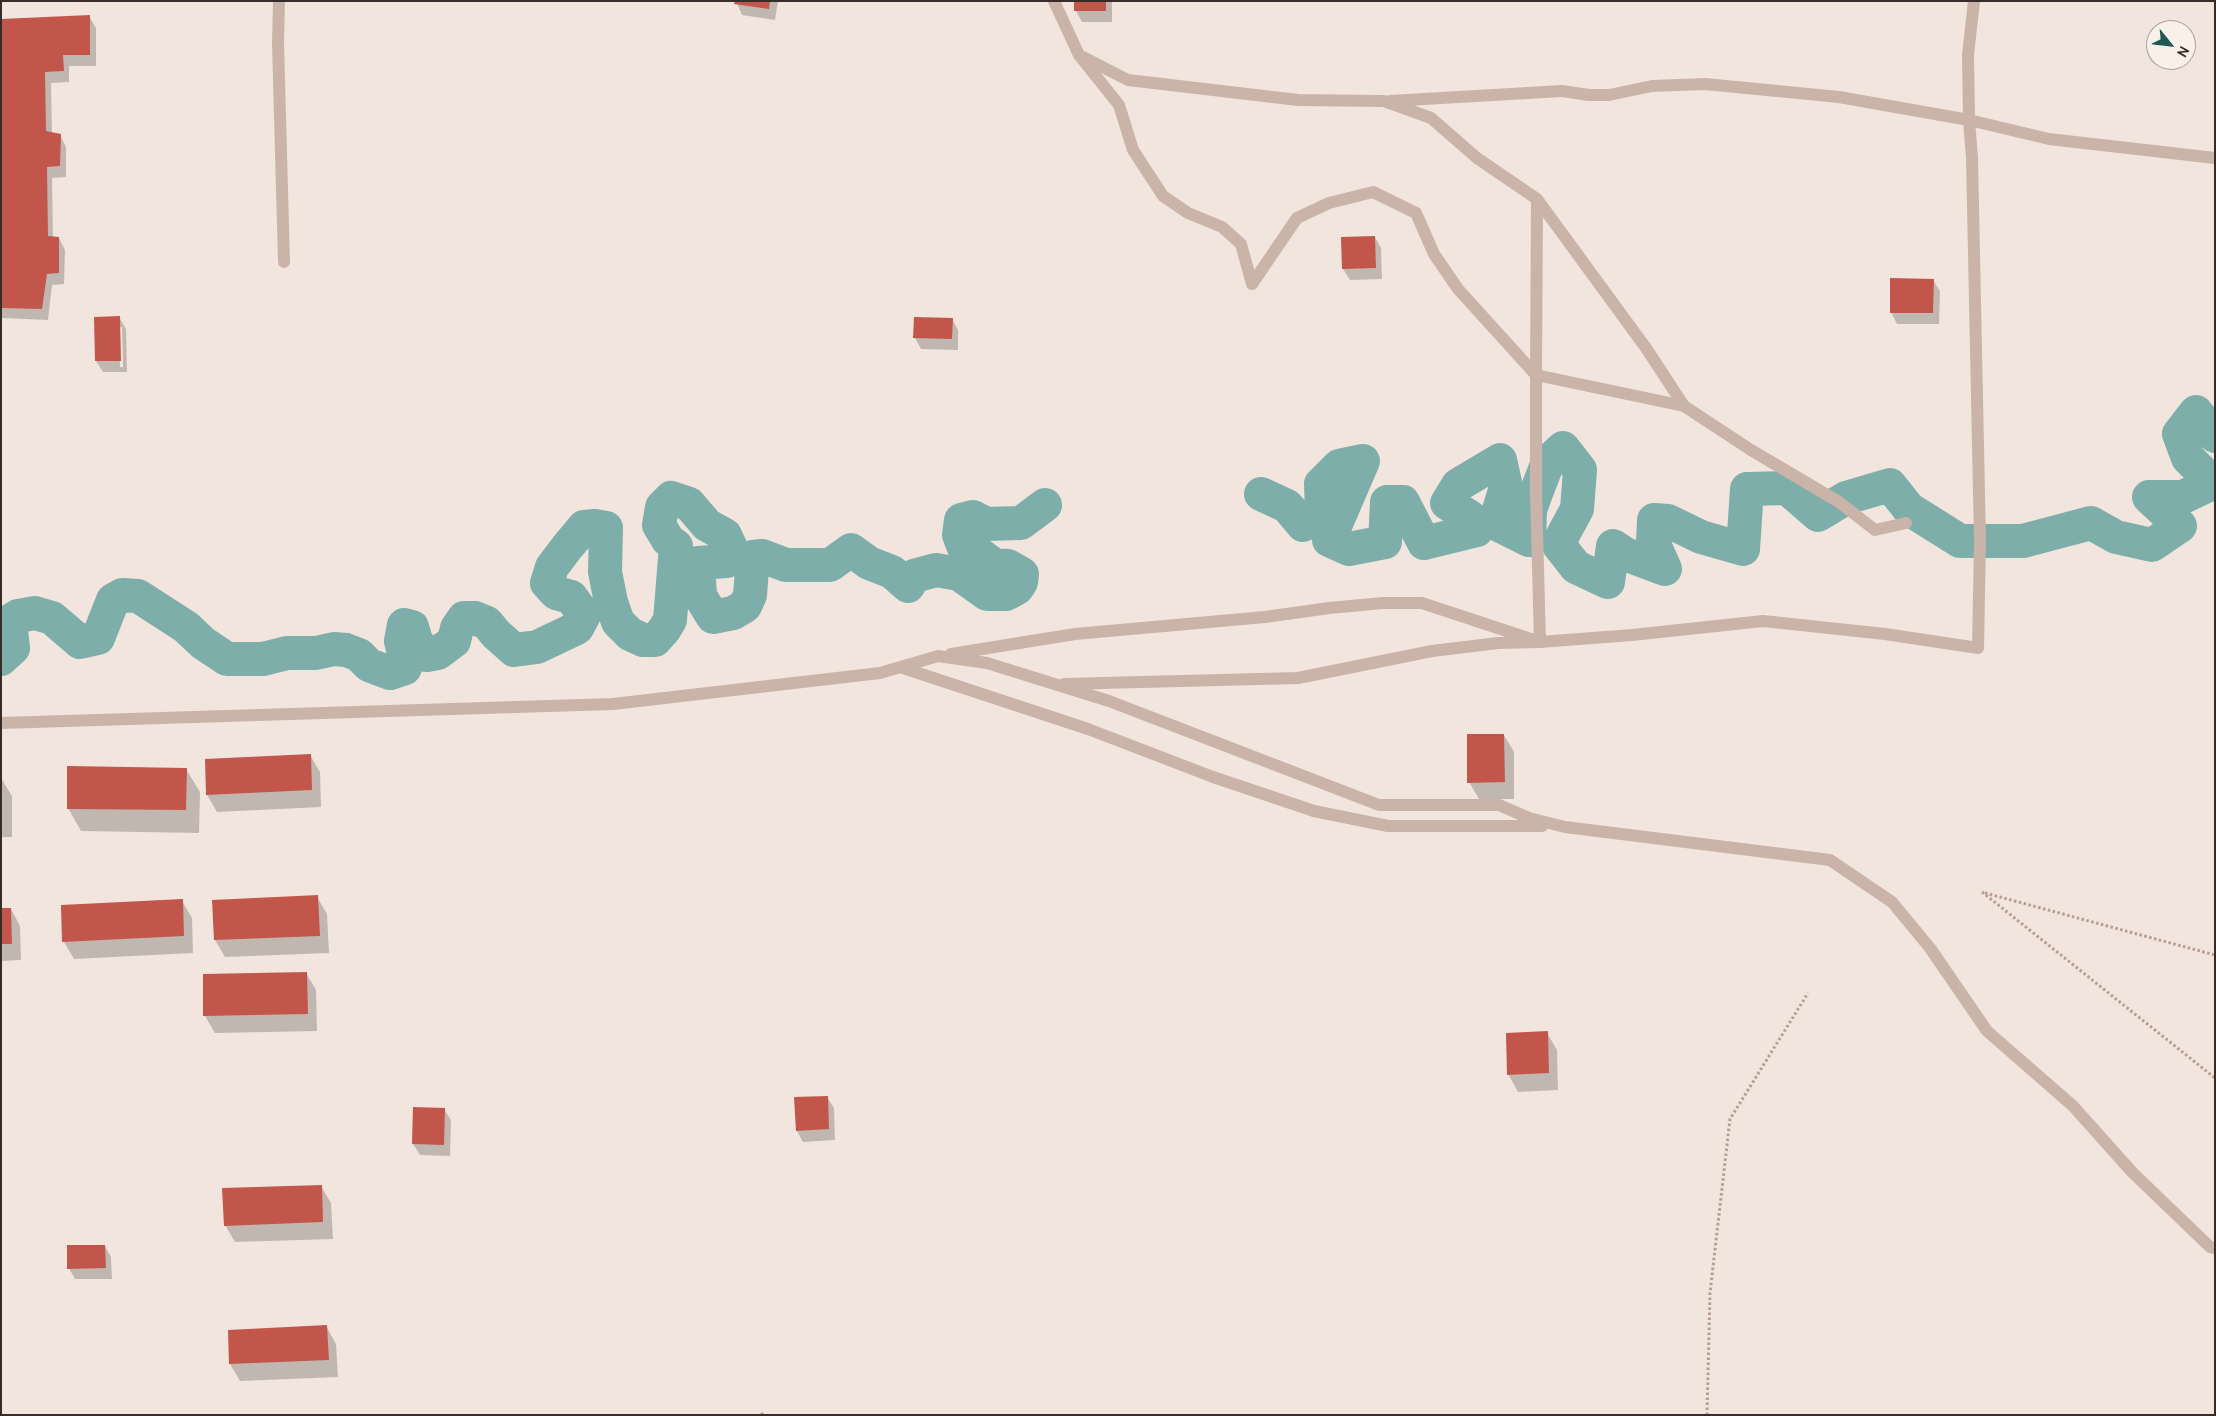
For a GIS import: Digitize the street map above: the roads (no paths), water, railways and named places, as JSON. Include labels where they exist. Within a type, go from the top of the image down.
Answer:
[{"type":"street","points":[[279,1],[278,43],[284,262]]},
{"type":"street","points":[[1054,1],[1079,54],[1119,105],[1132,150],[1163,196],[1188,213],[1222,227],[1241,244],[1252,284],[1297,218],[1329,202],[1373,192],[1416,213],[1434,254],[1458,289],[1536,375],[1684,406],[1751,450],[1839,502],[1875,530],[1906,523]]},
{"type":"street","points":[[1054,684],[1298,678],[1432,651],[1498,642],[1540,642],[1763,622],[1885,634],[1978,648],[1980,540],[1968,55],[1974,1]]},
{"type":"street","points":[[1079,54],[1128,80],[1298,100],[1384,101],[1562,91],[1589,95],[1609,95],[1652,86],[1705,84],[1839,97],[1969,120],[2049,139],[2215,158]]},
{"type":"street","points":[[1384,101],[1431,118],[1477,158],[1537,199],[1646,348],[1684,406]]},
{"type":"street","points":[[1537,199],[1536,493],[1540,642]]},
{"type":"street","points":[[1,723],[144,717],[613,704],[880,673],[938,656],[1076,634],[1266,617],[1383,603],[1422,603],[1540,642]]},
{"type":"street","points":[[938,656],[987,664],[1109,702],[1379,805],[1499,806],[1529,818],[1565,827]]},
{"type":"street","points":[[900,667],[1088,729],[1213,777],[1314,811],[1388,826],[1565,827],[1830,860],[1892,902],[1930,948],[1987,1032],[2073,1106],[2132,1172],[2210,1247],[2215,1248]]},
{"type":"waterway","points":[[1261,494],[1287,506],[1303,525],[1322,515],[1321,484],[1339,466],[1363,461],[1329,540],[1349,549],[1385,542],[1387,502],[1403,502],[1424,543],[1477,530],[1470,517],[1447,503],[1458,485],[1500,460],[1506,487],[1495,523],[1529,540],[1530,510],[1536,493],[1548,462],[1563,448],[1580,470],[1577,509],[1558,544],[1576,567],[1608,582],[1613,546],[1625,554],[1665,569],[1653,542],[1654,520],[1668,521],[1701,537],[1743,549],[1747,489],[1787,488],[1818,515],[1846,498],[1890,485],[1909,509],[1960,541],[2023,541],[2091,523],[2116,537],[2152,545],[2180,526],[2149,497],[2183,497],[2213,483],[2188,458],[2179,434],[2196,412],[2215,436]]},
{"type":"waterway","points":[[1,659],[13,648],[10,621],[18,616],[35,613],[52,618],[80,642],[98,638],[113,600],[122,595],[138,596],[186,627],[203,643],[227,659],[263,659],[287,653],[316,653],[334,649],[346,650],[359,655],[369,665],[390,673],[405,668],[401,641],[404,625],[412,627],[416,641],[427,655],[438,653],[454,641],[457,628],[464,618],[475,618],[487,623],[514,650],[537,647],[577,628],[584,615],[571,597],[556,593],[547,583],[552,567],[568,546],[584,527],[595,526],[606,528],[605,572],[611,602],[618,622],[630,634],[643,640],[655,640],[670,620],[676,546],[668,540],[659,525],[662,507],[671,498],[689,504],[707,525],[725,535],[731,548],[727,561],[698,563],[700,596],[713,617],[733,613],[745,606],[750,595],[753,557],[762,556],[786,565],[830,565],[851,550],[869,563],[892,572],[908,586],[914,576],[936,570],[959,574],[987,594],[1006,594],[1017,588],[1021,582],[1022,574],[1008,566],[994,565],[979,554],[964,548],[959,535],[961,520],[973,517],[986,524],[1021,523],[1045,505]]}]
